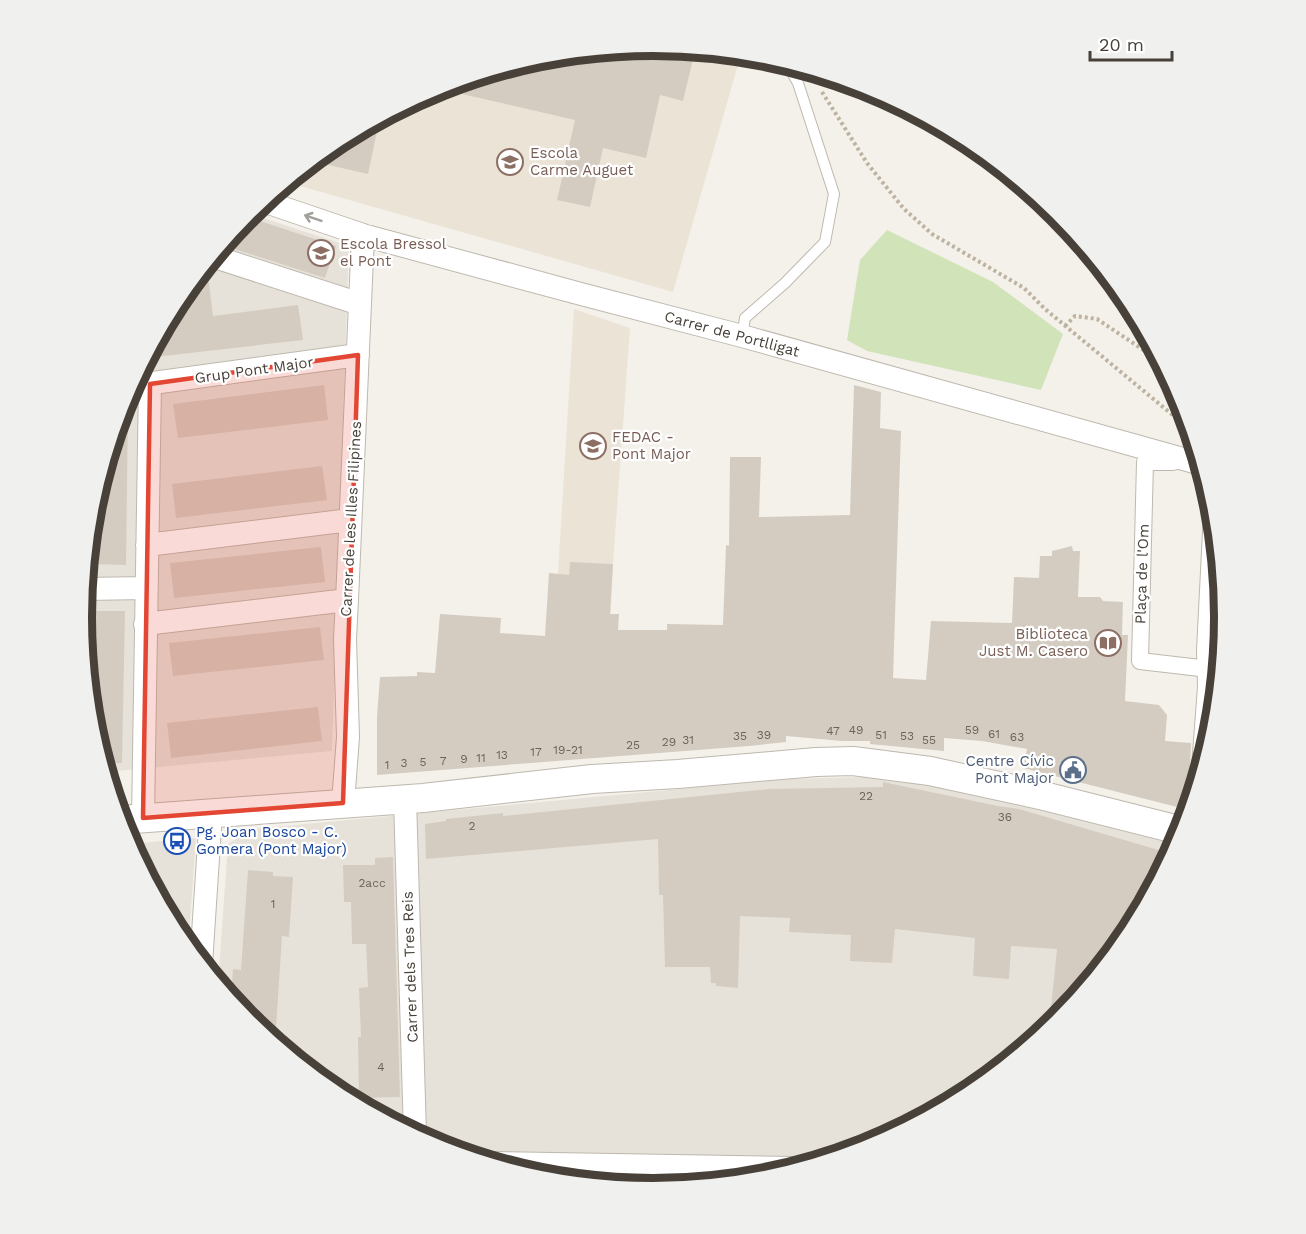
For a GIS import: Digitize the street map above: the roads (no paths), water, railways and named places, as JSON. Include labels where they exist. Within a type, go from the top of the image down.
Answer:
[{"type":"street","name":"Carrer de Portlligat","points":[[273,204],[363,235],[742,336],[1192,462]]},
{"type":"street","name":"Carrer de les Illes Filipines","points":[[343,804],[348,737],[345,639],[363,235]]},
{"type":"street","points":[[221,259],[360,304]]},
{"type":"street","name":"Grup Pont Major","points":[[142,385],[358,355]]},
{"type":"street","name":"Grup Pont Major","points":[[131,819],[146,588],[147,544],[141,386]]},
{"type":"street","name":"Plaça de l'Om","points":[[1192,463],[1146,462],[1140,661],[1209,669]]},
{"type":"street","points":[[147,544],[350,520]]},
{"type":"street","points":[[1207,706],[1213,575]]},
{"type":"street","points":[[93,589],[146,588]]},
{"type":"street","points":[[145,624],[347,600]]},
{"type":"street","points":[[131,819],[405,799],[592,779],[853,761],[930,771],[1040,795],[1173,829]]},
{"type":"street","name":"Carrer dels Tres Reis","points":[[405,799],[415,1125]]},
{"type":"street","points":[[202,951],[211,813]]},
{"type":"street","points":[[526,1164],[765,1168]]},
{"type":"lane","points":[[742,336],[745,318],[785,283],[825,242],[834,194],[798,83],[793,74]]},
{"type":"place","name":"Escola Carme Auguet","points":[[510,162]]},
{"type":"place","name":"Escola Bressol el Pont","points":[[321,253]]},
{"type":"place","name":"FEDAC - Pont Major","points":[[593,446]]},
{"type":"place","name":"Biblioteca Just M. Casero","points":[[1108,643]]},
{"type":"place","name":"Centre Cívic Pont Major","points":[[1073,770]]},
{"type":"place","name":"Pg. Joan Bosco - C. Gomera (Pont Major)","points":[[177,841]]}]
